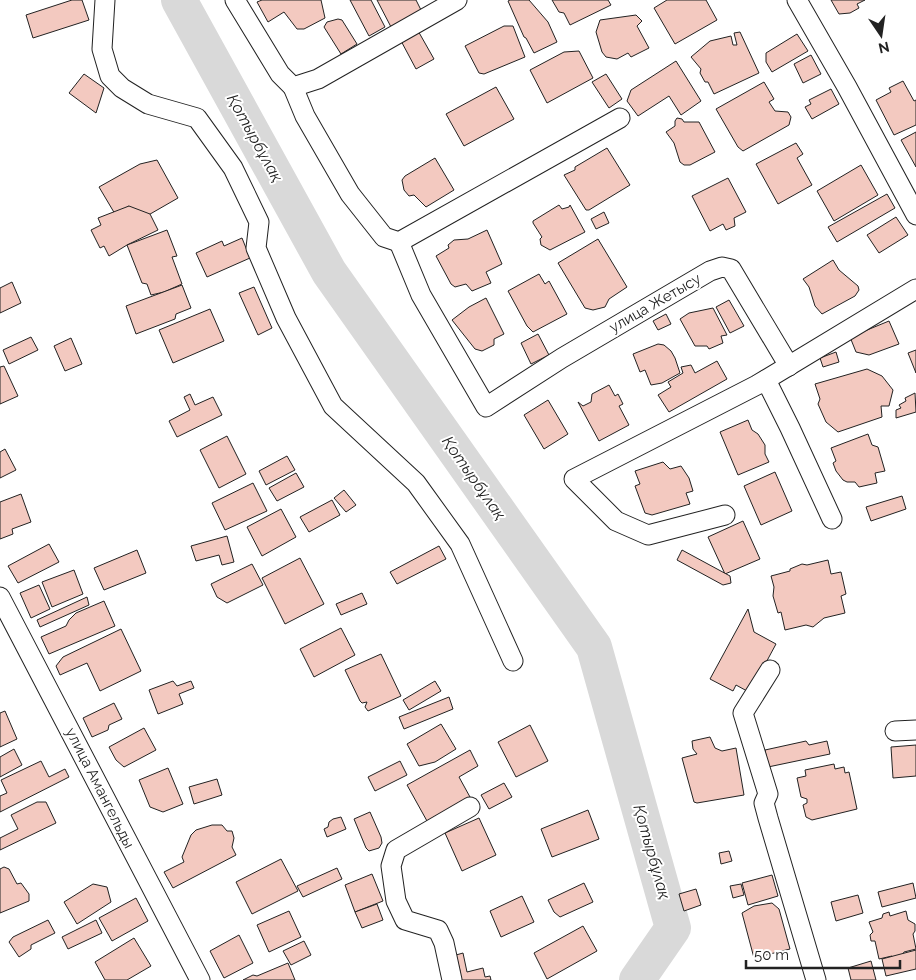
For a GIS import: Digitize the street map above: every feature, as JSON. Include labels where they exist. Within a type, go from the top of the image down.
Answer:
[{"type":"street","points":[[105,0],[102,50],[110,76],[122,88],[148,104],[197,118],[233,168],[259,222],[256,248],[286,318],[333,406],[416,483],[460,544],[513,661]]},
{"type":"street","points":[[235,0],[280,74],[293,87],[305,116],[350,194],[384,237],[399,242],[620,118]]},
{"type":"street","points":[[293,87],[318,79],[457,0]]},
{"type":"street","points":[[797,0],[847,87],[916,215]]},
{"type":"street","name":"улица Жетысу","points":[[399,242],[421,296],[486,408],[562,358],[710,271],[722,267],[731,269],[789,366]]},
{"type":"street","points":[[724,515],[648,535],[616,521],[574,478],[766,380],[916,288]]},
{"type":"street","points":[[766,380],[832,519]]},
{"type":"street","name":"улица Амангельды","points":[[0,597],[200,980]]},
{"type":"street","points":[[770,670],[743,713],[768,794],[764,803],[768,818],[816,980]]},
{"type":"street","points":[[895,730],[916,730]]},
{"type":"street","points":[[452,980],[444,943],[438,930],[405,920],[396,901],[391,866],[396,850],[470,807]]},
{"type":"building","points":[[72,0],[82,0],[89,20],[33,38],[26,15]]},
{"type":"building","points":[[262,0],[321,0],[325,18],[304,29],[297,29],[284,12],[268,22],[257,2]]},
{"type":"building","points":[[350,0],[371,0],[385,27],[369,36]]},
{"type":"building","points":[[377,0],[416,0],[422,12],[391,27]]},
{"type":"building","points":[[529,0],[548,22],[557,42],[534,53],[524,37],[508,1]]},
{"type":"building","points":[[552,0],[608,0],[611,5],[570,25],[564,13],[559,12]]},
{"type":"building","points":[[667,0],[706,0],[717,20],[675,44],[654,8]]},
{"type":"building","points":[[831,0],[865,0],[857,4],[859,8],[850,13],[839,14]]},
{"type":"building","points":[[636,15],[642,21],[637,26],[649,48],[631,57],[628,53],[617,59],[606,57],[602,52],[596,32],[600,20]]},
{"type":"building","points":[[338,19],[342,20],[357,44],[341,54],[324,27],[327,22]]},
{"type":"building","points":[[504,26],[513,26],[525,57],[484,74],[479,73],[465,46]]},
{"type":"building","points":[[417,29],[434,59],[416,69],[400,39]]},
{"type":"building","points":[[740,32],[759,73],[714,94],[708,82],[705,82],[700,73],[701,69],[691,57],[710,41],[731,36],[733,45],[737,45],[734,33]]},
{"type":"building","points":[[797,34],[808,51],[772,72],[766,62],[766,53]]},
{"type":"building","points":[[579,51],[593,78],[547,103],[530,70],[564,52]]},
{"type":"building","points":[[811,55],[821,74],[803,83],[794,64]]},
{"type":"building","points":[[676,61],[701,101],[681,115],[669,96],[638,116],[627,101],[631,90]]},
{"type":"building","points":[[84,74],[104,88],[96,113],[69,93]]},
{"type":"building","points":[[606,74],[622,99],[609,108],[592,82]]},
{"type":"building","points":[[903,81],[914,101],[916,100],[916,125],[894,135],[876,100],[891,92],[889,88]]},
{"type":"building","points":[[764,82],[774,99],[769,102],[775,111],[788,112],[791,117],[789,125],[743,151],[738,147],[716,109]]},
{"type":"building","points":[[496,87],[514,119],[464,146],[446,114]]},
{"type":"building","points":[[831,89],[839,104],[812,119],[805,107],[811,104],[809,100]]},
{"type":"building","points":[[677,118],[682,119],[684,122],[699,122],[715,152],[690,165],[684,165],[680,162],[674,143],[666,132],[675,126]]},
{"type":"building","points":[[916,132],[916,167],[901,140]]},
{"type":"building","points":[[796,143],[803,154],[797,158],[812,185],[778,204],[756,164]]},
{"type":"building","points":[[607,148],[630,185],[586,210],[564,175],[575,170],[575,167]]},
{"type":"building","points":[[435,158],[454,190],[426,207],[414,195],[409,196],[404,190],[402,180],[405,176]]},
{"type":"building","points":[[157,160],[178,198],[138,221],[129,206],[115,214],[99,187],[140,164]]},
{"type":"building","points":[[861,165],[878,195],[834,221],[817,191]]},
{"type":"building","points":[[728,178],[746,212],[734,218],[735,226],[726,230],[723,224],[710,231],[692,196]]},
{"type":"building","points":[[887,194],[895,208],[837,242],[828,227]]},
{"type":"building","points":[[559,205],[562,209],[570,205],[585,232],[550,250],[541,245],[540,239],[542,237],[533,221]]},
{"type":"building","points":[[129,206],[150,214],[158,230],[109,256],[104,246],[100,248],[91,230],[101,225],[98,218]]},
{"type":"building","points":[[604,212],[609,223],[596,229],[591,219]]},
{"type":"building","points":[[896,217],[908,235],[879,253],[867,235]]},
{"type":"building","points":[[167,230],[177,256],[172,257],[182,284],[164,292],[151,295],[147,284],[142,283],[127,245]]},
{"type":"building","points":[[487,230],[502,264],[486,272],[491,283],[472,291],[466,284],[455,287],[451,284],[436,256],[449,248],[448,245],[454,240],[468,239]]},
{"type":"building","points":[[242,238],[250,258],[207,277],[196,253],[222,241],[224,246]]},
{"type":"building","points":[[598,239],[627,287],[609,299],[605,307],[593,310],[585,308],[558,263]]},
{"type":"building","points":[[833,260],[839,270],[858,286],[859,290],[855,296],[822,314],[815,306],[809,287],[803,279]]},
{"type":"building","points":[[539,274],[545,284],[549,281],[567,314],[533,332],[527,326],[508,291]]},
{"type":"building","points":[[12,282],[21,303],[0,313],[0,288]]},
{"type":"building","points":[[182,285],[191,308],[176,314],[175,319],[136,334],[126,306]]},
{"type":"building","points":[[254,287],[272,328],[258,335],[239,293]]},
{"type":"building","points":[[486,298],[504,334],[494,339],[494,345],[482,351],[475,349],[452,320],[469,307]]},
{"type":"building","points":[[729,300],[744,326],[730,333],[716,307]]},
{"type":"building","points":[[713,308],[727,335],[721,336],[723,343],[709,349],[707,346],[695,346],[680,319],[689,313]]},
{"type":"building","points":[[210,309],[224,341],[173,363],[159,330]]},
{"type":"building","points":[[666,314],[671,324],[658,330],[653,321]]},
{"type":"building","points":[[889,321],[899,344],[869,355],[856,352],[850,337]]},
{"type":"building","points":[[538,334],[549,355],[531,364],[521,343]]},
{"type":"building","points":[[31,337],[38,350],[9,364],[3,350]]},
{"type":"building","points":[[71,338],[82,364],[65,371],[54,346]]},
{"type":"building","points":[[658,344],[664,345],[671,351],[680,373],[662,383],[651,385],[645,370],[640,372],[633,354]]},
{"type":"building","points":[[916,350],[916,373],[908,353]]},
{"type":"building","points":[[836,352],[839,362],[823,367],[820,358]]},
{"type":"building","points":[[717,361],[727,379],[669,412],[658,395],[671,387],[668,382],[683,373],[681,367],[691,365],[695,373]]},
{"type":"building","points":[[4,366],[18,396],[0,404],[0,367]]},
{"type":"building","points":[[867,369],[882,376],[893,390],[889,406],[881,406],[882,417],[838,432],[826,422],[818,404],[820,399],[815,384]]},
{"type":"building","points":[[609,385],[615,396],[618,394],[623,404],[619,406],[629,425],[599,441],[578,402],[583,406],[591,402],[592,394]]},
{"type":"building","points":[[915,393],[916,412],[896,418],[896,410],[901,408],[899,405],[906,401],[905,398]]},
{"type":"building","points":[[190,394],[195,405],[213,397],[222,415],[177,437],[169,421],[190,410],[184,397]]},
{"type":"building","points":[[548,400],[568,434],[544,449],[524,415]]},
{"type":"building","points":[[748,420],[752,430],[758,434],[765,445],[765,454],[769,462],[738,475],[720,432]]},
{"type":"building","points":[[868,434],[872,445],[878,447],[885,471],[875,473],[877,483],[859,487],[855,482],[843,480],[836,471],[833,463],[836,461],[831,448]]},
{"type":"building","points":[[227,436],[246,474],[219,488],[200,450]]},
{"type":"building","points":[[5,449],[16,470],[0,478],[0,452]]},
{"type":"building","points":[[287,456],[295,470],[266,485],[259,471]]},
{"type":"building","points":[[663,462],[670,469],[681,466],[689,478],[693,491],[686,493],[690,504],[652,515],[645,513],[635,486],[640,484],[635,471]]},
{"type":"building","points":[[775,472],[792,511],[761,525],[744,486]]},
{"type":"building","points":[[296,473],[304,487],[277,501],[269,488]]},
{"type":"building","points":[[253,483],[267,511],[225,530],[212,503]]},
{"type":"building","points":[[344,490],[356,505],[346,512],[334,498]]},
{"type":"building","points":[[21,494],[31,522],[12,529],[13,534],[0,539],[0,502]]},
{"type":"building","points":[[902,496],[906,509],[871,521],[866,507]]},
{"type":"building","points":[[332,500],[340,515],[309,532],[300,517]]},
{"type":"building","points":[[281,509],[296,537],[262,556],[247,527]]},
{"type":"building","points":[[743,521],[760,559],[725,574],[708,537]]},
{"type":"building","points":[[227,536],[234,562],[222,565],[219,555],[196,561],[191,546]]},
{"type":"building","points":[[49,544],[59,562],[18,583],[8,566]]},
{"type":"building","points":[[439,546],[446,559],[397,584],[390,572]]},
{"type":"building","points":[[137,550],[146,573],[104,590],[94,568]]},
{"type":"building","points":[[682,550],[730,576],[731,583],[723,585],[677,560]]},
{"type":"building","points":[[300,558],[324,604],[285,624],[262,578]]},
{"type":"building","points":[[828,560],[831,574],[841,572],[846,594],[841,596],[845,613],[824,618],[813,627],[806,625],[785,630],[781,612],[778,613],[773,596],[774,587],[771,576],[790,571],[790,569],[802,564],[807,565]]},
{"type":"building","points":[[252,564],[263,585],[227,603],[217,597],[211,584]]},
{"type":"building","points":[[74,570],[83,594],[52,607],[42,582]]},
{"type":"building","points":[[39,585],[50,609],[31,618],[20,593]]},
{"type":"building","points":[[362,593],[367,604],[341,615],[336,604]]},
{"type":"building","points":[[87,597],[89,605],[40,627],[37,620]]},
{"type":"building","points":[[104,601],[115,626],[49,654],[41,637],[66,626],[76,613]]},
{"type":"building","points":[[748,609],[754,632],[776,644],[755,683],[747,691],[736,685],[733,691],[710,679]]},
{"type":"building","points":[[341,628],[355,655],[314,677],[300,649]]},
{"type":"building","points":[[121,629],[141,671],[100,691],[87,663],[60,675],[56,666],[63,657]]},
{"type":"building","points":[[381,654],[401,696],[368,711],[365,707],[367,702],[362,703],[360,701],[345,670]]},
{"type":"building","points":[[173,681],[177,686],[191,681],[194,688],[179,694],[183,704],[158,714],[149,690]]},
{"type":"building","points":[[435,681],[441,691],[409,710],[403,700]]},
{"type":"building","points":[[449,697],[453,709],[404,729],[399,717]]},
{"type":"building","points":[[114,703],[122,719],[109,725],[108,730],[92,737],[83,718]]},
{"type":"building","points":[[5,711],[17,739],[0,747],[0,713]]},
{"type":"building","points":[[441,724],[456,749],[435,762],[419,766],[407,744]]},
{"type":"building","points":[[530,725],[548,761],[516,777],[498,742]]},
{"type":"building","points":[[144,728],[156,750],[124,767],[116,760],[109,747]]},
{"type":"building","points":[[710,737],[715,748],[722,751],[736,748],[744,795],[697,803],[694,802],[682,758],[697,754],[693,749],[692,741]]},
{"type":"building","points":[[806,741],[809,745],[827,741],[830,754],[768,767],[765,750]]},
{"type":"building","points":[[916,745],[916,776],[893,778],[891,747]]},
{"type":"building","points":[[14,749],[22,765],[0,777],[0,757]]},
{"type":"building","points":[[470,750],[478,766],[459,777],[470,797],[427,821],[407,785]]},
{"type":"building","points":[[41,761],[49,777],[65,769],[69,777],[0,812],[0,796],[7,793],[1,780]]},
{"type":"building","points":[[400,761],[407,775],[375,791],[368,777]]},
{"type":"building","points":[[834,764],[835,769],[844,767],[845,773],[849,772],[857,809],[812,820],[806,817],[803,805],[807,803],[807,799],[801,797],[797,778],[806,776],[805,770]]},
{"type":"building","points":[[168,768],[183,804],[163,812],[150,807],[139,780]]},
{"type":"building","points":[[217,779],[222,795],[194,804],[189,787]]},
{"type":"building","points":[[504,783],[512,797],[489,809],[481,795]]},
{"type":"building","points":[[37,802],[46,802],[56,823],[0,850],[0,838],[18,829],[11,815]]},
{"type":"building","points":[[588,810],[599,839],[552,857],[541,829]]},
{"type":"building","points":[[370,812],[382,843],[379,848],[369,851],[354,819]]},
{"type":"building","points":[[341,817],[346,829],[327,837],[324,829],[328,827],[329,822],[333,819]]},
{"type":"building","points":[[479,818],[496,855],[462,871],[445,833]]},
{"type":"building","points":[[212,825],[222,825],[227,831],[232,831],[234,838],[232,847],[236,855],[173,888],[164,872],[184,862],[182,857],[191,835],[196,830]]},
{"type":"building","points":[[729,851],[732,861],[721,864],[719,853]]},
{"type":"building","points":[[281,859],[298,891],[252,914],[236,882]]},
{"type":"building","points":[[4,867],[9,869],[17,884],[21,883],[29,894],[29,901],[0,913],[0,869]]},
{"type":"building","points":[[337,868],[342,879],[303,897],[297,886]]},
{"type":"building","points":[[372,874],[383,901],[355,912],[345,885]]},
{"type":"building","points":[[772,875],[778,896],[748,905],[742,883]]},
{"type":"building","points":[[584,883],[593,902],[560,917],[554,912],[548,900]]},
{"type":"building","points":[[913,883],[916,898],[882,907],[878,892]]},
{"type":"building","points":[[93,884],[107,887],[111,902],[77,924],[64,902]]},
{"type":"building","points":[[741,884],[744,895],[733,898],[730,886]]},
{"type":"building","points":[[696,889],[701,905],[684,911],[679,894]]},
{"type":"building","points":[[858,895],[863,913],[836,921],[831,902]]},
{"type":"building","points":[[522,896],[534,922],[501,937],[490,911]]},
{"type":"building","points":[[136,898],[148,921],[112,941],[99,918]]},
{"type":"building","points":[[772,903],[779,909],[790,949],[754,958],[742,913],[754,906]]},
{"type":"building","points":[[377,904],[383,920],[362,928],[355,912]]},
{"type":"building","points":[[289,911],[301,937],[269,952],[257,925]]},
{"type":"building","points":[[906,911],[908,920],[915,924],[913,934],[916,949],[904,952],[900,959],[893,958],[892,956],[879,959],[875,941],[871,941],[870,935],[873,932],[869,922],[882,918],[883,914],[889,912],[890,916]]},
{"type":"building","points":[[48,920],[55,933],[31,945],[31,949],[19,957],[9,942],[13,937]]},
{"type":"building","points":[[96,920],[102,933],[68,949],[62,937]]},
{"type":"building","points":[[583,926],[597,951],[547,979],[534,953]]},
{"type":"building","points":[[239,935],[253,963],[224,978],[210,951]]},
{"type":"building","points":[[134,938],[151,966],[127,980],[105,980],[95,962]]},
{"type":"building","points":[[304,941],[311,955],[291,965],[283,951]]},
{"type":"building","points":[[916,950],[916,969],[886,976],[882,959]]},
{"type":"building","points":[[463,953],[467,972],[483,968],[485,977],[490,976],[491,980],[459,980],[458,974],[460,971],[456,955]]},
{"type":"building","points":[[871,961],[876,980],[851,980],[848,968]]},
{"type":"building","points":[[288,963],[295,980],[243,980],[253,975],[257,976]]},
{"type":"waterway","name":"Қотырбұлақ","points":[[179,0],[329,272],[594,647],[673,928],[637,980]]}]
